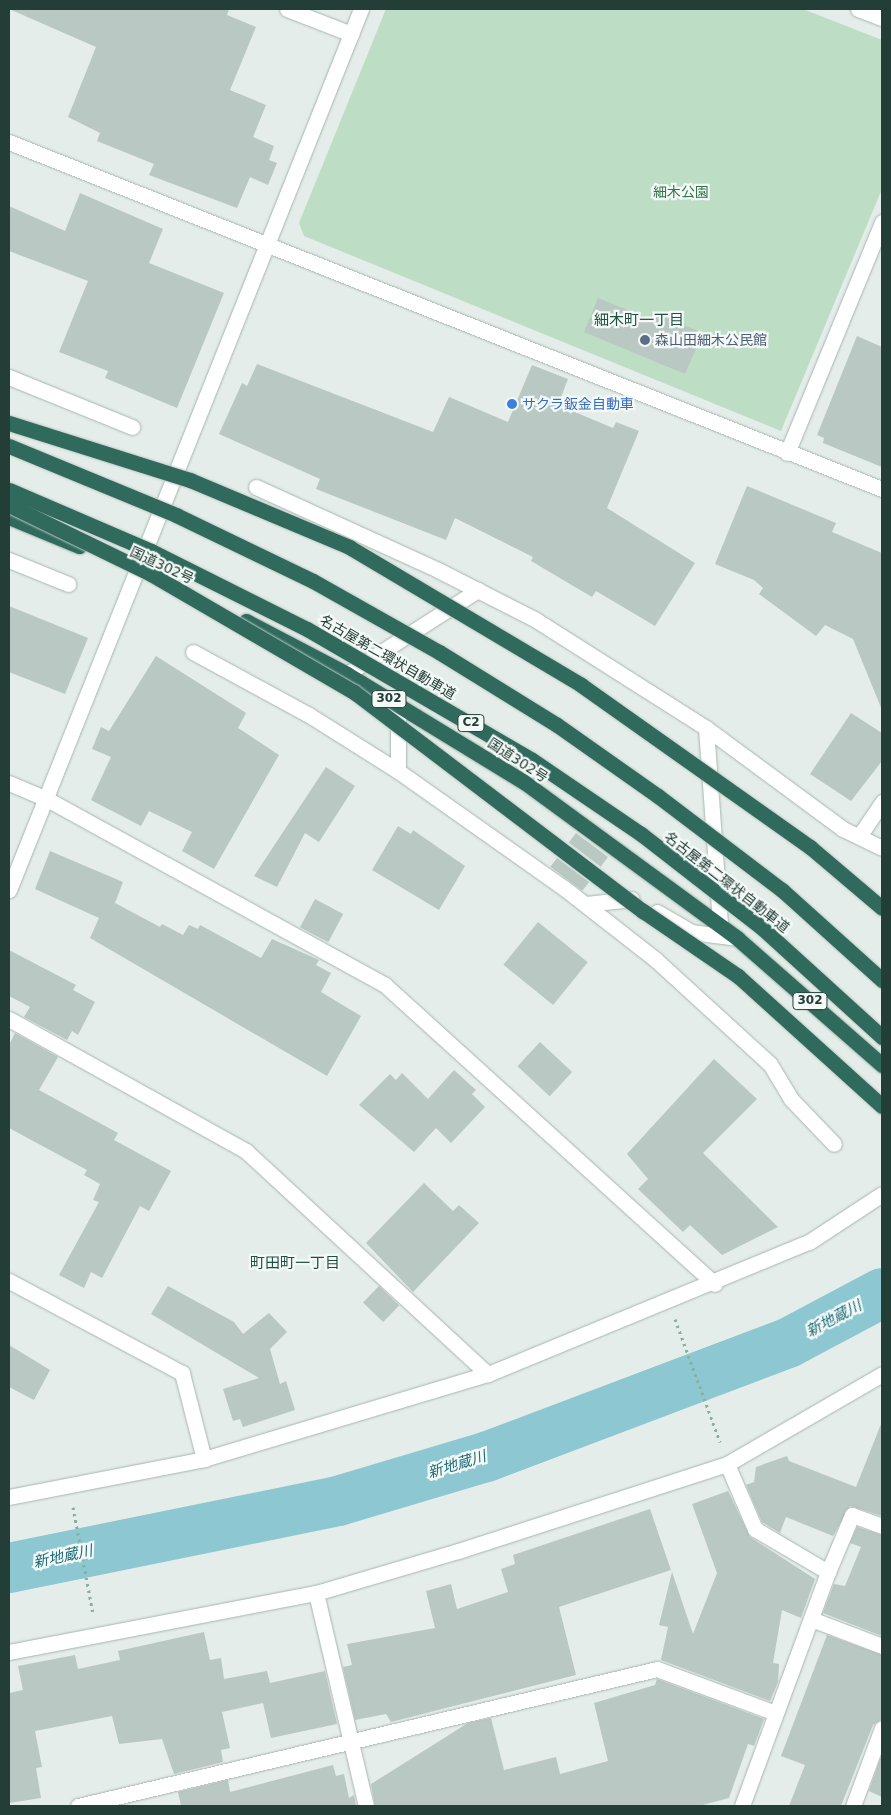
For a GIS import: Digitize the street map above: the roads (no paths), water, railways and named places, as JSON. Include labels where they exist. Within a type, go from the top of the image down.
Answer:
[{"type":"highway","points":[[9,423],[190,480],[349,547],[581,685],[810,847],[882,908]]},
{"type":"highway","name":"名古屋第二環状自動車道","points":[[9,446],[176,516],[304,577],[438,652],[557,726],[658,796],[782,890],[882,980]]},
{"type":"highway","name":"名古屋第二環状自動車道","points":[[9,490],[151,551],[307,629],[532,760],[641,834],[761,927],[882,1036]]},
{"type":"highway","points":[[9,505],[151,574],[354,692],[628,900],[738,976],[882,1106]]},
{"type":"highway","name":"国道302号","points":[[9,517],[138,571],[347,674],[524,782],[737,938],[882,1065]]},
{"type":"street","points":[[287,9],[351,34]]},
{"type":"street","points":[[9,890],[361,9]]},
{"type":"street","points":[[858,9],[882,18]]},
{"type":"street","points":[[9,142],[882,490]]},
{"type":"street","points":[[787,452],[882,222]]},
{"type":"street","points":[[9,376],[132,428]]},
{"type":"street","points":[[256,487],[478,590],[536,620],[706,728],[843,829],[860,835],[882,848]]},
{"type":"street","points":[[9,560],[68,584]]},
{"type":"street","points":[[347,674],[478,590]]},
{"type":"street","points":[[193,652],[309,715],[398,771],[586,904],[656,960],[770,1064],[791,1099],[834,1144]]},
{"type":"street","points":[[398,704],[398,771]]},
{"type":"street","points":[[706,728],[720,925]]},
{"type":"street","points":[[9,783],[45,798],[385,985],[715,1284]]},
{"type":"street","points":[[860,835],[882,802]]},
{"type":"street","points":[[586,904],[632,898],[691,932],[737,938]]},
{"type":"street","points":[[9,1019],[246,1151],[488,1374]]},
{"type":"street","points":[[9,1497],[204,1459],[488,1374],[715,1284],[809,1242],[882,1194]]},
{"type":"street","points":[[9,1280],[182,1373],[204,1459]]},
{"type":"street","points":[[9,1652],[316,1593],[727,1464],[882,1374]]},
{"type":"street","points":[[727,1464],[755,1529],[828,1572]]},
{"type":"street","points":[[742,1806],[828,1572],[852,1515],[882,1526]]},
{"type":"street","points":[[316,1593],[354,1744],[366,1806]]},
{"type":"street","points":[[811,1619],[882,1646]]},
{"type":"street","points":[[78,1806],[354,1744],[657,1669],[776,1713]]},
{"type":"street","points":[[853,1806],[882,1728]]},
{"type":"waterway","name":"新地蔵川","points":[[9,1568],[338,1501],[486,1457],[788,1343],[882,1293]]},
{"type":"place","name":"森山田細木公民館","points":[[645,340]]},
{"type":"place","name":"サクラ鈑金自動車","points":[[512,404]]},
{"type":"district","name":"細木町一丁目","points":[[639,321]]},
{"type":"district","name":"町田町一丁目","points":[[295,1264]]},
{"type":"park label","name":"細木公園","points":[[681,192]]}]
